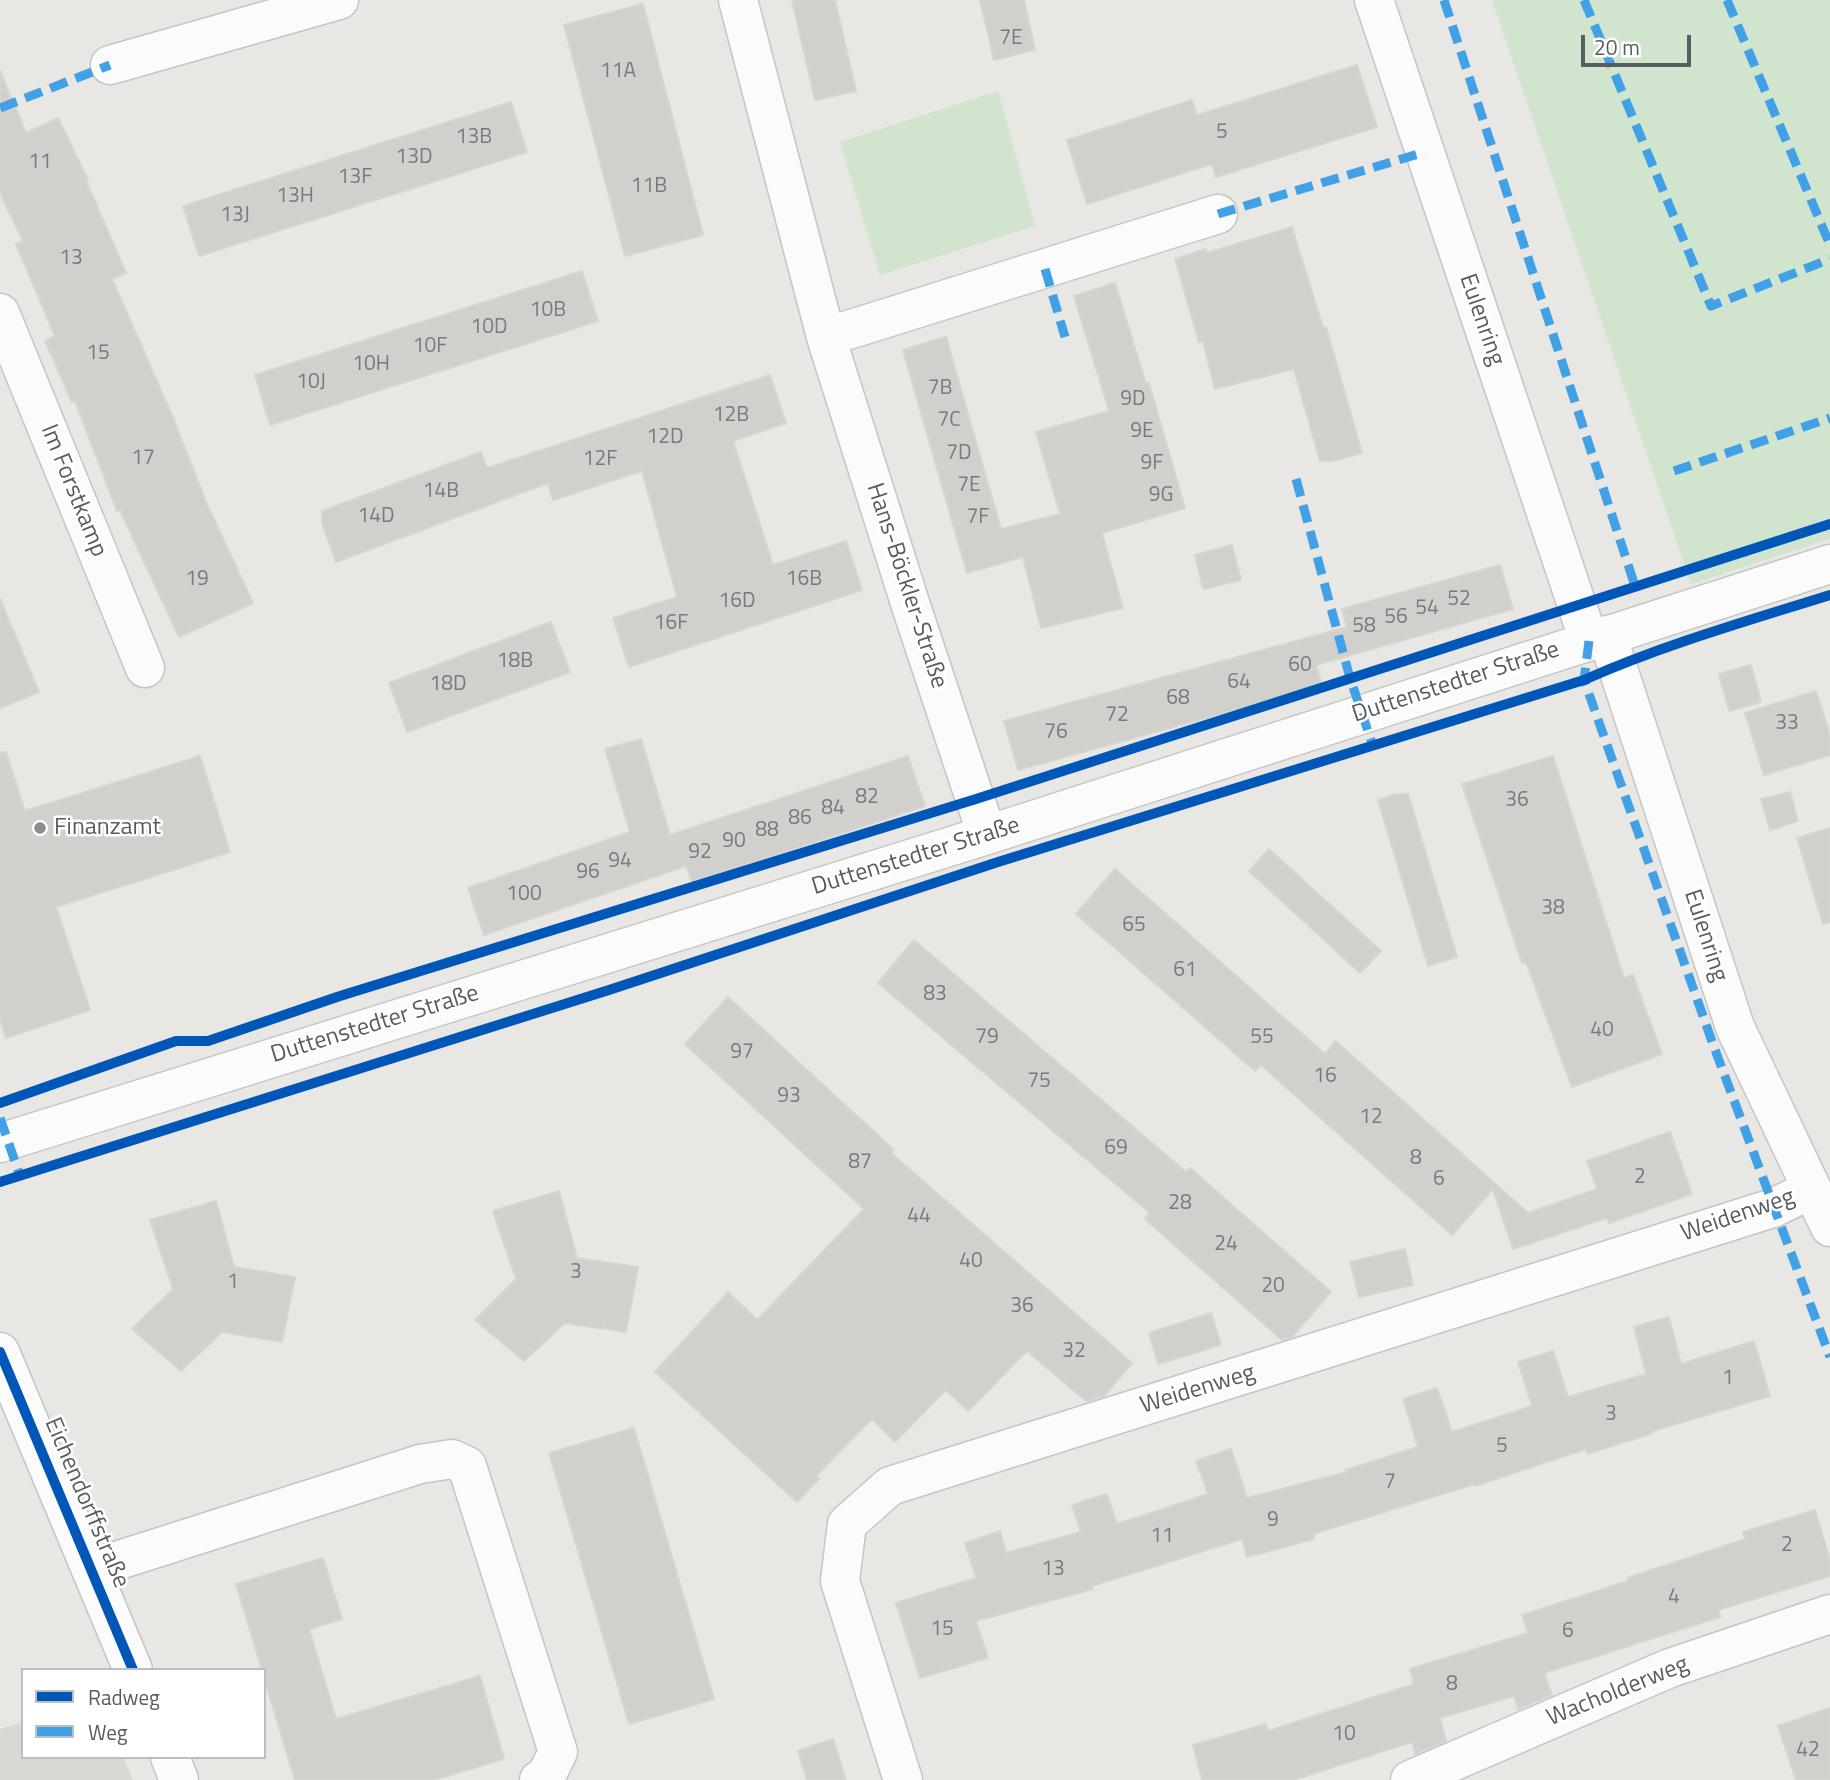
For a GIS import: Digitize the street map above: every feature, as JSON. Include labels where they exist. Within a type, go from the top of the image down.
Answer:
[{"type":"street","points":[[110,65],[340,0]]},
{"type":"street","name":"Hans-Böckler-Straße","points":[[738,0],[826,337],[987,835]]},
{"type":"street","name":"Eulenring","points":[[1374,0],[1735,1027],[1830,1227]]},
{"type":"street","points":[[826,337],[1218,214]]},
{"type":"street","name":"Im Forstkamp","points":[[0,313],[145,668]]},
{"type":"street","name":"Duttenstedter Straße","points":[[0,1143],[987,835],[1830,564]]},
{"type":"street","name":"Weidenweg","points":[[903,1780],[839,1581],[847,1524],[890,1486],[1773,1208],[1812,1189]]},
{"type":"street","name":"Eichendorffstraße","points":[[0,1352],[132,1668]]},
{"type":"street","name":"Eichendorffstraße","points":[[91,1569],[420,1464],[452,1459],[467,1466],[558,1752],[546,1776],[539,1780]]},
{"type":"street","name":"Wacholderweg","points":[[1410,1780],[1670,1668],[1830,1614]]},
{"type":"street","points":[[171,1759],[179,1780]]},
{"type":"shaded area","points":[[21,1723],[21,1759],[124,1759],[133,1780],[0,1780],[0,1729]]},
{"type":"green space","points":[[1492,0],[1830,0],[1830,539],[1691,584]]},
{"type":"green space","points":[[998,91],[1035,226],[880,275],[840,142]]},
{"type":"building","points":[[792,0],[835,0],[856,91],[815,100]]},
{"type":"building","points":[[980,0],[1024,0],[1035,50],[994,60]]},
{"type":"building","points":[[643,4],[703,235],[625,256],[564,25]]},
{"type":"building","points":[[1357,65],[1377,127],[1216,177],[1212,164],[1087,204],[1067,140],[1192,100],[1197,115]]},
{"type":"building","points":[[0,71],[26,133],[58,118],[88,180],[86,181],[126,273],[112,279],[174,420],[206,502],[253,603],[179,637],[120,510],[117,511],[75,401],[72,402],[45,341],[55,336],[16,244],[23,241],[0,193]]},
{"type":"building","points":[[511,102],[527,152],[199,256],[183,206]]},
{"type":"building","points":[[1292,227],[1323,328],[1326,327],[1362,453],[1333,461],[1320,461],[1294,369],[1215,389],[1203,341],[1199,342],[1175,259],[1206,249],[1207,253]]},
{"type":"building","points":[[582,271],[598,321],[270,425],[255,375]]},
{"type":"building","points":[[1115,283],[1146,384],[1149,383],[1185,508],[1102,533],[1123,608],[1041,628],[1023,557],[967,573],[903,350],[946,337],[1001,529],[1060,514],[1036,432],[1109,411],[1074,296]]},
{"type":"building","points":[[770,375],[786,423],[733,441],[773,565],[846,541],[862,590],[629,667],[613,618],[677,597],[642,471],[553,500],[548,483],[336,562],[322,523],[322,511],[481,452],[487,468]]},
{"type":"building","points":[[1232,545],[1241,580],[1203,589],[1195,555]]},
{"type":"building","points":[[1500,565],[1513,609],[1316,665],[1322,686],[1018,770],[1004,721],[1347,627],[1342,609]]},
{"type":"building","points":[[0,599],[39,692],[0,708]]},
{"type":"building","points":[[551,622],[570,672],[407,732],[389,683]]},
{"type":"building","points":[[1751,665],[1761,702],[1729,711],[1719,674]]},
{"type":"building","points":[[1816,691],[1830,735],[1830,755],[1764,775],[1745,713]]},
{"type":"building","points":[[641,739],[670,835],[908,756],[925,806],[692,882],[686,866],[484,935],[468,888],[630,832],[605,749]]},
{"type":"building","points":[[6,752],[25,811],[200,756],[230,852],[56,907],[90,1010],[6,1038],[0,1019],[0,753]]},
{"type":"building","points":[[1553,756],[1624,978],[1633,975],[1662,1054],[1572,1087],[1526,962],[1522,963],[1462,784]]},
{"type":"building","points":[[1790,792],[1798,821],[1770,830],[1761,799]]},
{"type":"building","points":[[1395,794],[1408,794],[1457,957],[1428,966],[1378,800]]},
{"type":"building","points":[[1830,828],[1830,922],[1823,924],[1797,838]]},
{"type":"building","points":[[1269,849],[1381,951],[1360,973],[1249,871]]},
{"type":"building","points":[[1115,869],[1325,1054],[1336,1041],[1528,1213],[1597,1189],[1587,1161],[1670,1132],[1692,1194],[1609,1223],[1607,1218],[1513,1249],[1493,1189],[1452,1235],[1261,1065],[1255,1071],[1076,914]]},
{"type":"building","points":[[914,940],[1186,1172],[1190,1168],[1331,1292],[1292,1337],[1282,1340],[1145,1219],[1150,1213],[878,983]]},
{"type":"building","points":[[728,997],[894,1150],[891,1153],[1132,1363],[1104,1396],[1086,1401],[1027,1351],[968,1411],[946,1390],[895,1442],[872,1419],[816,1476],[819,1479],[797,1502],[655,1372],[728,1292],[757,1320],[864,1209],[685,1044]]},
{"type":"building","points":[[559,1191],[577,1258],[638,1267],[626,1332],[604,1326],[604,1329],[565,1323],[524,1361],[475,1320],[516,1279],[493,1211]]},
{"type":"building","points":[[216,1201],[234,1267],[295,1277],[282,1342],[222,1332],[181,1371],[132,1329],[173,1289],[150,1220]]},
{"type":"building","points":[[1405,1249],[1413,1285],[1359,1297],[1350,1262]]},
{"type":"building","points":[[1211,1313],[1221,1345],[1158,1364],[1149,1333]]},
{"type":"building","points":[[1669,1317],[1681,1364],[1754,1341],[1770,1396],[1587,1454],[1586,1449],[1475,1486],[1313,1534],[1314,1539],[1247,1557],[1242,1539],[1092,1586],[1093,1589],[976,1621],[988,1658],[920,1678],[896,1603],[976,1578],[965,1543],[1000,1531],[1006,1553],[1081,1532],[1072,1505],[1107,1494],[1117,1524],[1208,1494],[1196,1461],[1231,1449],[1247,1498],[1347,1472],[1346,1470],[1418,1447],[1403,1399],[1437,1388],[1452,1432],[1532,1406],[1518,1362],[1553,1351],[1568,1397],[1646,1374],[1634,1327]]},
{"type":"building","points":[[634,1428],[714,1699],[629,1724],[549,1453]]},
{"type":"building","points":[[1815,1510],[1830,1560],[1830,1576],[1718,1610],[1720,1617],[1544,1673],[1552,1695],[1518,1709],[1514,1696],[1440,1718],[1446,1741],[1415,1754],[1412,1742],[1293,1780],[1202,1780],[1193,1745],[1266,1724],[1268,1731],[1414,1684],[1410,1669],[1528,1633],[1522,1615],[1628,1581],[1627,1578],[1745,1539],[1743,1532]]},
{"type":"building","points":[[323,1558],[342,1619],[309,1629],[336,1719],[480,1676],[504,1759],[434,1780],[295,1780],[266,1685],[266,1668],[261,1668],[236,1584]]},
{"type":"building","points":[[1830,1708],[1830,1780],[1796,1780],[1778,1726]]},
{"type":"building","points":[[833,1739],[846,1780],[807,1780],[798,1751]]},
{"type":"marked path","points":[[1444,0],[1635,586]]},
{"type":"marked path","points":[[1584,0],[1711,306],[1830,259]]},
{"type":"marked path","points":[[1727,0],[1830,245]]},
{"type":"marked path","points":[[0,108],[110,65]]},
{"type":"marked path","points":[[1218,214],[1425,152]]},
{"type":"marked path","points":[[1045,269],[1065,337]]},
{"type":"marked path","points":[[1674,471],[1830,418]]},
{"type":"marked path","points":[[1296,479],[1350,678],[1373,746]]},
{"type":"marked path","points":[[1589,641],[1584,680],[1714,1047],[1830,1357]]},
{"type":"marked path","points":[[0,1118],[20,1176]]},
{"type":"cycle path","points":[[0,1103],[176,1041],[208,1041],[340,996],[976,799],[1830,524]]},
{"type":"cycle path","points":[[0,1182],[609,990],[998,862],[1584,680],[1675,645],[1830,595]]},
{"type":"cycle path","points":[[0,1352],[132,1668]]},
{"type":"place","name":"Finanzamt","points":[[40,828]]}]
